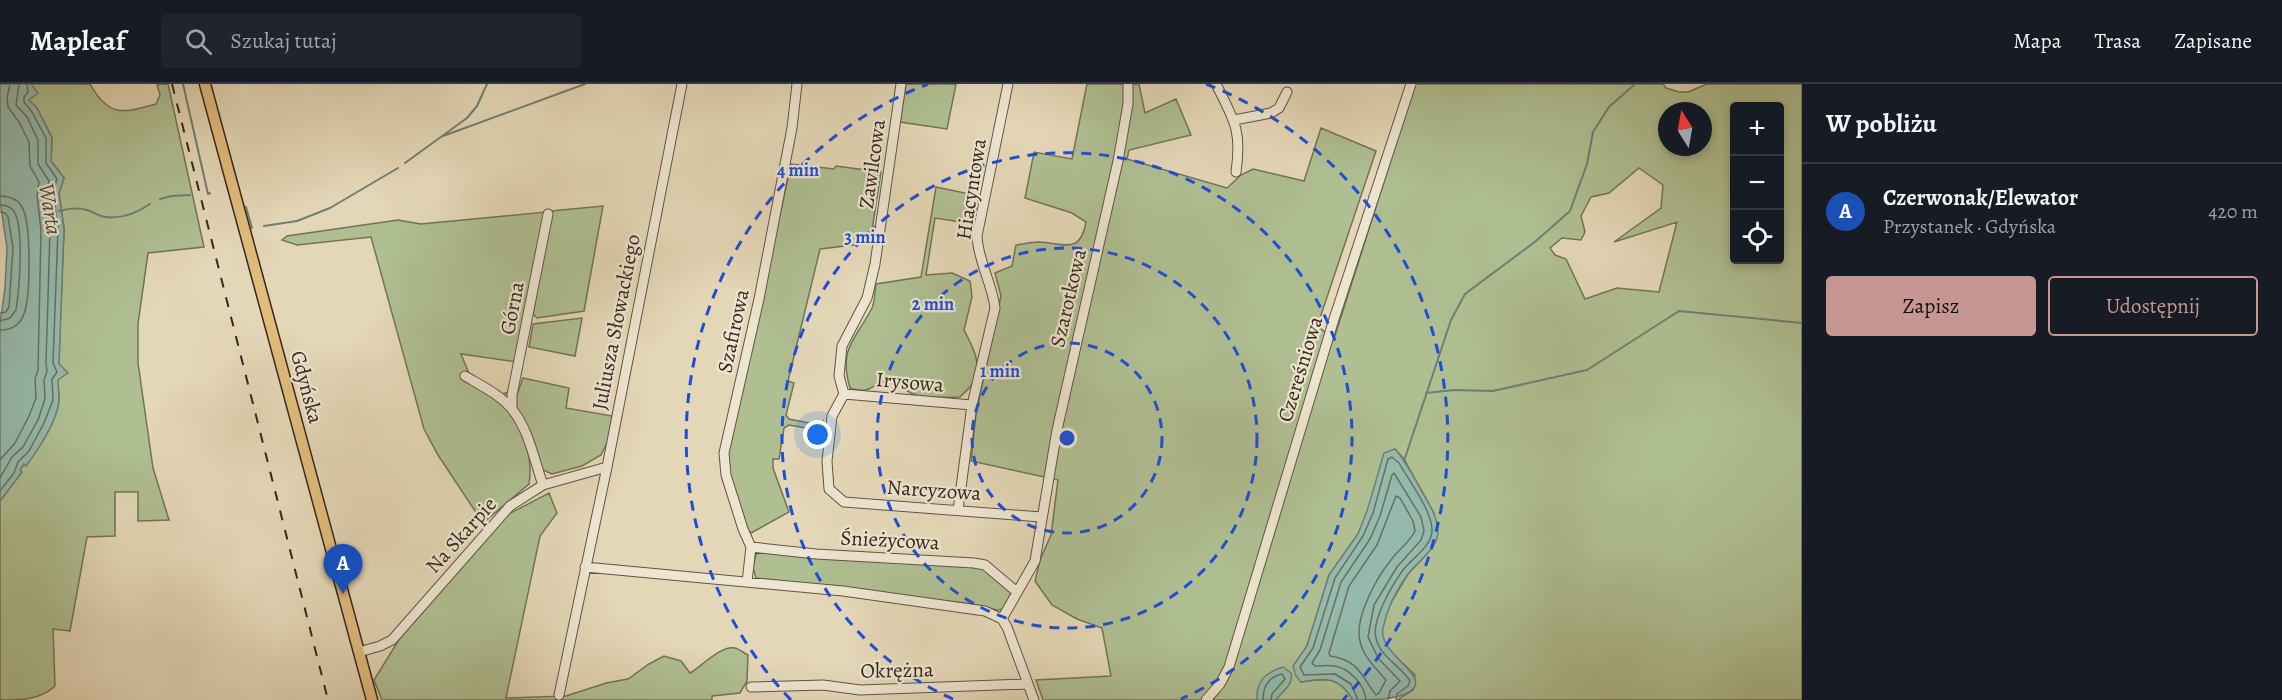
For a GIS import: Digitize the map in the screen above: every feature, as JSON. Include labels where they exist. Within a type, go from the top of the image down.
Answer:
[{"type":"main road","name":"Gdyńska","points":[[205,84],[372,700]]},
{"type":"street","name":"Juliusza Słowackiego","points":[[559,695],[607,467],[682,84]]},
{"type":"street","name":"Szafirowa","points":[[747,582],[751,547],[742,529],[726,475],[724,453],[759,299],[792,128],[797,84]]},
{"type":"street","name":"Zawilcowa","points":[[844,394],[840,376],[842,346],[867,298],[876,264],[901,84]]},
{"type":"street","name":"Hiacyntowa","points":[[958,510],[972,405],[994,308],[993,295],[978,250],[976,236],[1008,84]]},
{"type":"street","name":"Szarotkowa","points":[[1002,619],[1035,561],[1057,430],[1118,161],[1128,104],[1128,84]]},
{"type":"street","points":[[1216,84],[1234,120],[1239,148],[1236,172]]},
{"type":"street","name":"Czereśniowa","points":[[1206,700],[1220,684],[1229,666],[1334,319],[1411,84]]},
{"type":"street","points":[[1234,120],[1271,113],[1279,108],[1287,92]]},
{"type":"street","name":"Górna","points":[[512,409],[512,395],[548,214]]},
{"type":"street","points":[[465,376],[503,400],[512,409],[524,430],[543,485]]},
{"type":"street","name":"Irysowa","points":[[844,394],[972,405]]},
{"type":"street","name":"Narcyzowa","points":[[844,394],[832,416],[827,461],[830,489],[844,502],[1041,517]]},
{"type":"street","name":"Na Skarpie","points":[[359,652],[392,640],[502,514],[520,498],[543,485],[607,467]]},
{"type":"street","name":"Śnieżycowa","points":[[751,547],[816,554],[974,563],[985,565],[1017,592]]},
{"type":"street","points":[[585,567],[897,598],[985,611],[1002,619],[1011,634],[1034,700]]},
{"type":"street","name":"Okrężna","points":[[751,687],[823,685],[860,690],[1027,684]]},
{"type":"shaded area","points":[[31,84],[90,84],[104,103],[111,108],[126,111],[156,104],[160,95],[157,84],[168,84],[204,247],[148,253],[138,324],[138,363],[153,468],[169,520],[138,521],[138,492],[115,492],[115,536],[87,537],[70,631],[53,629],[55,686],[37,697],[0,700],[0,501],[47,434],[55,417],[59,400],[64,229],[59,193],[64,178],[51,161],[52,138],[37,108],[28,100],[37,93]]},
{"type":"shaded area","points":[[906,84],[956,84],[947,129],[900,122]]},
{"type":"shaded area","points":[[1087,84],[1139,84],[1145,113],[1176,99],[1191,135],[1129,150],[1127,159],[1227,188],[1241,175],[1253,169],[1304,181],[1321,128],[1376,151],[1320,318],[1320,328],[1334,339],[1415,84],[1663,84],[1666,88],[1688,92],[1707,84],[1802,84],[1802,700],[1397,700],[1413,690],[1415,675],[1389,650],[1381,636],[1386,611],[1408,574],[1433,547],[1434,513],[1404,459],[1395,449],[1358,534],[1329,575],[1307,646],[1294,666],[1301,682],[1331,680],[1342,686],[1353,700],[1043,700],[1036,680],[1111,676],[1102,628],[1077,619],[1052,605],[1035,581],[1040,560],[1051,535],[1058,480],[971,461],[976,414],[1001,296],[995,273],[1012,266],[1016,245],[1039,242],[1070,245],[1080,239],[1086,222],[1072,213],[1025,198],[1034,152],[1072,159]],"holes":[[[1639,168],[1663,185],[1661,208],[1614,242],[1677,222],[1659,292],[1617,288],[1585,299],[1566,259],[1555,255],[1550,248],[1562,238],[1581,240],[1585,232],[1581,216],[1591,197],[1609,193]]]},
{"type":"shaded area","points":[[791,164],[834,169],[836,166],[881,172],[870,243],[820,249],[788,381],[794,383],[786,415],[789,419],[819,425],[823,421],[823,436],[818,430],[789,425],[784,428],[779,459],[773,459],[773,468],[789,512],[751,533],[747,529],[728,467],[728,454]]},
{"type":"shaded area","points":[[936,187],[979,196],[973,224],[935,218],[926,275],[952,273],[970,281],[972,297],[964,330],[977,362],[974,382],[960,397],[918,396],[889,381],[864,390],[850,388],[846,363],[847,353],[872,308],[876,284],[921,277]]},
{"type":"shaded area","points":[[603,206],[584,311],[537,318],[533,314],[551,211]]},
{"type":"shaded area","points":[[546,212],[517,362],[461,354],[470,376],[500,395],[508,392],[524,437],[529,460],[529,484],[483,523],[438,455],[424,429],[371,237],[297,245],[282,240],[287,236],[398,220],[421,224]]},
{"type":"shaded area","points":[[582,318],[575,356],[529,347],[533,324]]},
{"type":"shaded area","points":[[523,378],[569,388],[566,408],[612,416],[609,439],[601,455],[582,466],[552,474],[543,470],[517,413],[516,397]]},
{"type":"shaded area","points":[[549,493],[557,513],[540,536],[506,698],[566,696],[606,683],[628,679],[664,656],[681,661],[690,673],[718,653],[730,648],[748,655],[747,681],[740,693],[712,696],[712,700],[382,700],[374,680],[400,638],[507,515]]},
{"type":"shaded area","points":[[764,551],[981,567],[1011,592],[1005,609],[997,610],[972,604],[756,578],[753,568],[756,554]]},
{"type":"water","name":"Warta","points":[[0,84],[31,84],[38,93],[29,100],[37,108],[52,138],[51,161],[64,178],[59,193],[64,229],[59,364],[68,373],[58,380],[58,408],[47,434],[0,501],[0,324],[7,248],[0,200]]},
{"type":"water","points":[[1395,449],[1430,506],[1438,530],[1432,548],[1408,574],[1396,593],[1383,628],[1383,637],[1387,646],[1413,675],[1416,682],[1414,688],[1402,695],[1353,700],[1342,686],[1331,680],[1301,682],[1293,666],[1307,646],[1329,575],[1358,534],[1384,453]]},
{"type":"water","points":[[1283,667],[1291,673],[1291,681],[1287,688],[1276,700],[1257,700],[1258,688],[1263,679],[1271,672]]},
{"type":"waterway","points":[[183,84],[208,194],[210,193]]},
{"type":"waterway","points":[[405,163],[467,118],[477,106],[487,84]]},
{"type":"waterway","points":[[443,136],[585,84]]},
{"type":"waterway","points":[[1404,461],[1451,320],[1465,294],[1536,241],[1570,211],[1587,164],[1593,132],[1609,107],[1635,84]]},
{"type":"waterway","points":[[264,226],[297,221],[330,208],[398,168]]},
{"type":"waterway","points":[[160,199],[190,195]]},
{"type":"waterway","name":"Warta","points":[[59,211],[80,209],[102,216],[117,217],[134,213],[150,204]]},
{"type":"waterway","points":[[246,207],[252,228]]},
{"type":"waterway","points":[[1426,393],[1454,390],[1493,391],[1587,370],[1679,311],[1802,323]]},
{"type":"railway","points":[[172,84],[328,700]]},
{"type":"place","name":"Czerwonak/Elewator","points":[[343,594]]}]
